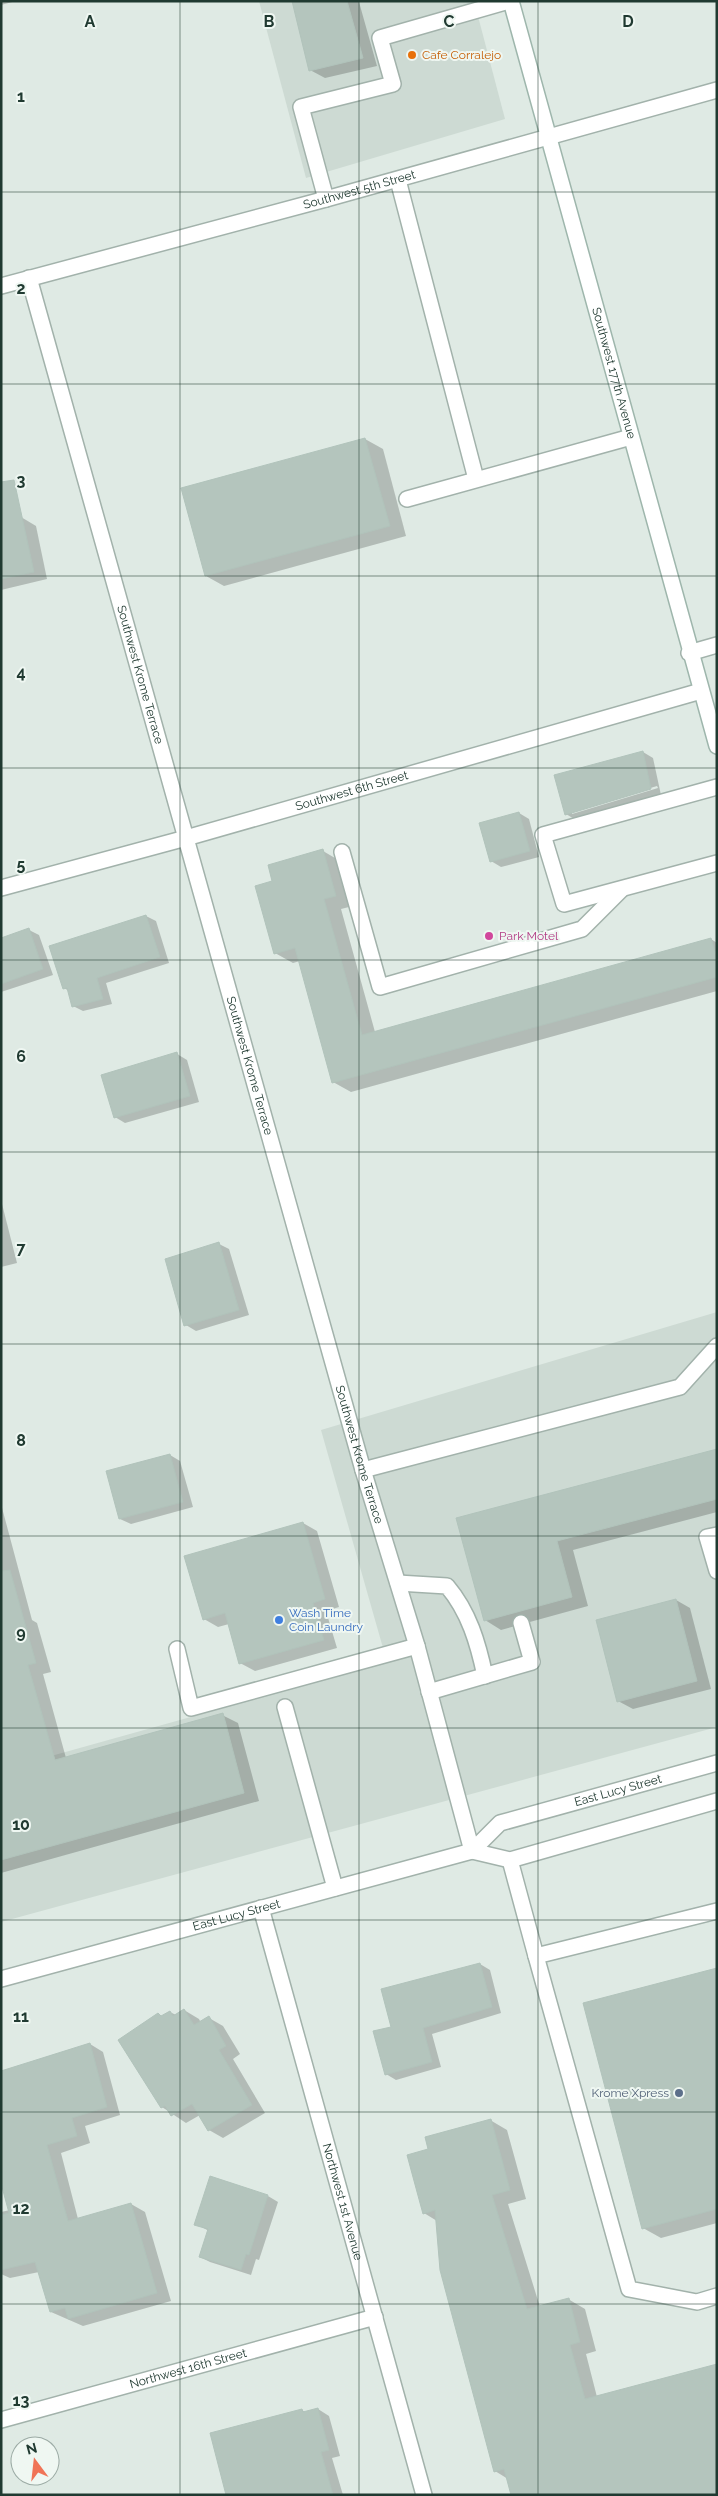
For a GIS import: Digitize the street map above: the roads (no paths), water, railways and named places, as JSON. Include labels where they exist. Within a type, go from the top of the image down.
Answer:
[{"type":"street","name":"Southwest 177th Avenue","points":[[510,1],[550,137],[689,653],[717,746]]},
{"type":"street","points":[[326,199],[301,107],[393,84],[380,38],[510,1]]},
{"type":"street","name":"Southwest 5th Street","points":[[1,286],[398,180],[717,90]]},
{"type":"street","points":[[398,180],[476,479]]},
{"type":"street","name":"Southwest Krome Terrace","points":[[30,278],[364,1470],[417,1646],[472,1851]]},
{"type":"street","points":[[408,499],[631,437]]},
{"type":"street","points":[[689,653],[717,645]]},
{"type":"street","name":"Southwest 6th Street","points":[[1,888],[186,838],[700,690]]},
{"type":"street","points":[[717,787],[543,835],[564,904],[717,863]]},
{"type":"street","points":[[342,852],[380,988],[582,928],[622,888]]},
{"type":"street","points":[[364,1470],[680,1387],[717,1346]]},
{"type":"street","points":[[717,1535],[707,1537],[717,1571]]},
{"type":"street","points":[[398,1583],[447,1586],[459,1600],[477,1639],[485,1676]]},
{"type":"street","points":[[429,1692],[532,1662],[521,1623]]},
{"type":"street","points":[[177,1649],[191,1708],[417,1646]]},
{"type":"street","points":[[285,1707],[335,1888]]},
{"type":"street","name":"East Lucy Street","points":[[472,1851],[500,1823],[717,1763]]},
{"type":"street","name":"East Lucy Street","points":[[1,1979],[472,1851],[510,1860],[717,1801]]},
{"type":"street","points":[[510,1860],[629,2289],[697,2302],[717,2296]]},
{"type":"street","name":"Northwest 1st Avenue","points":[[261,1908],[424,2495]]},
{"type":"street","points":[[536,1956],[717,1911]]},
{"type":"street","name":"Northwest 16th Street","points":[[1,2420],[376,2317]]},
{"type":"place","name":"Cafe Corralejo","points":[[412,55]]},
{"type":"place","name":"Park Motel","points":[[489,936]]},
{"type":"place","name":"Wash Time Coin Laundry","points":[[279,1620]]},
{"type":"place","name":"Krome Xpress","points":[[679,2093]]}]
